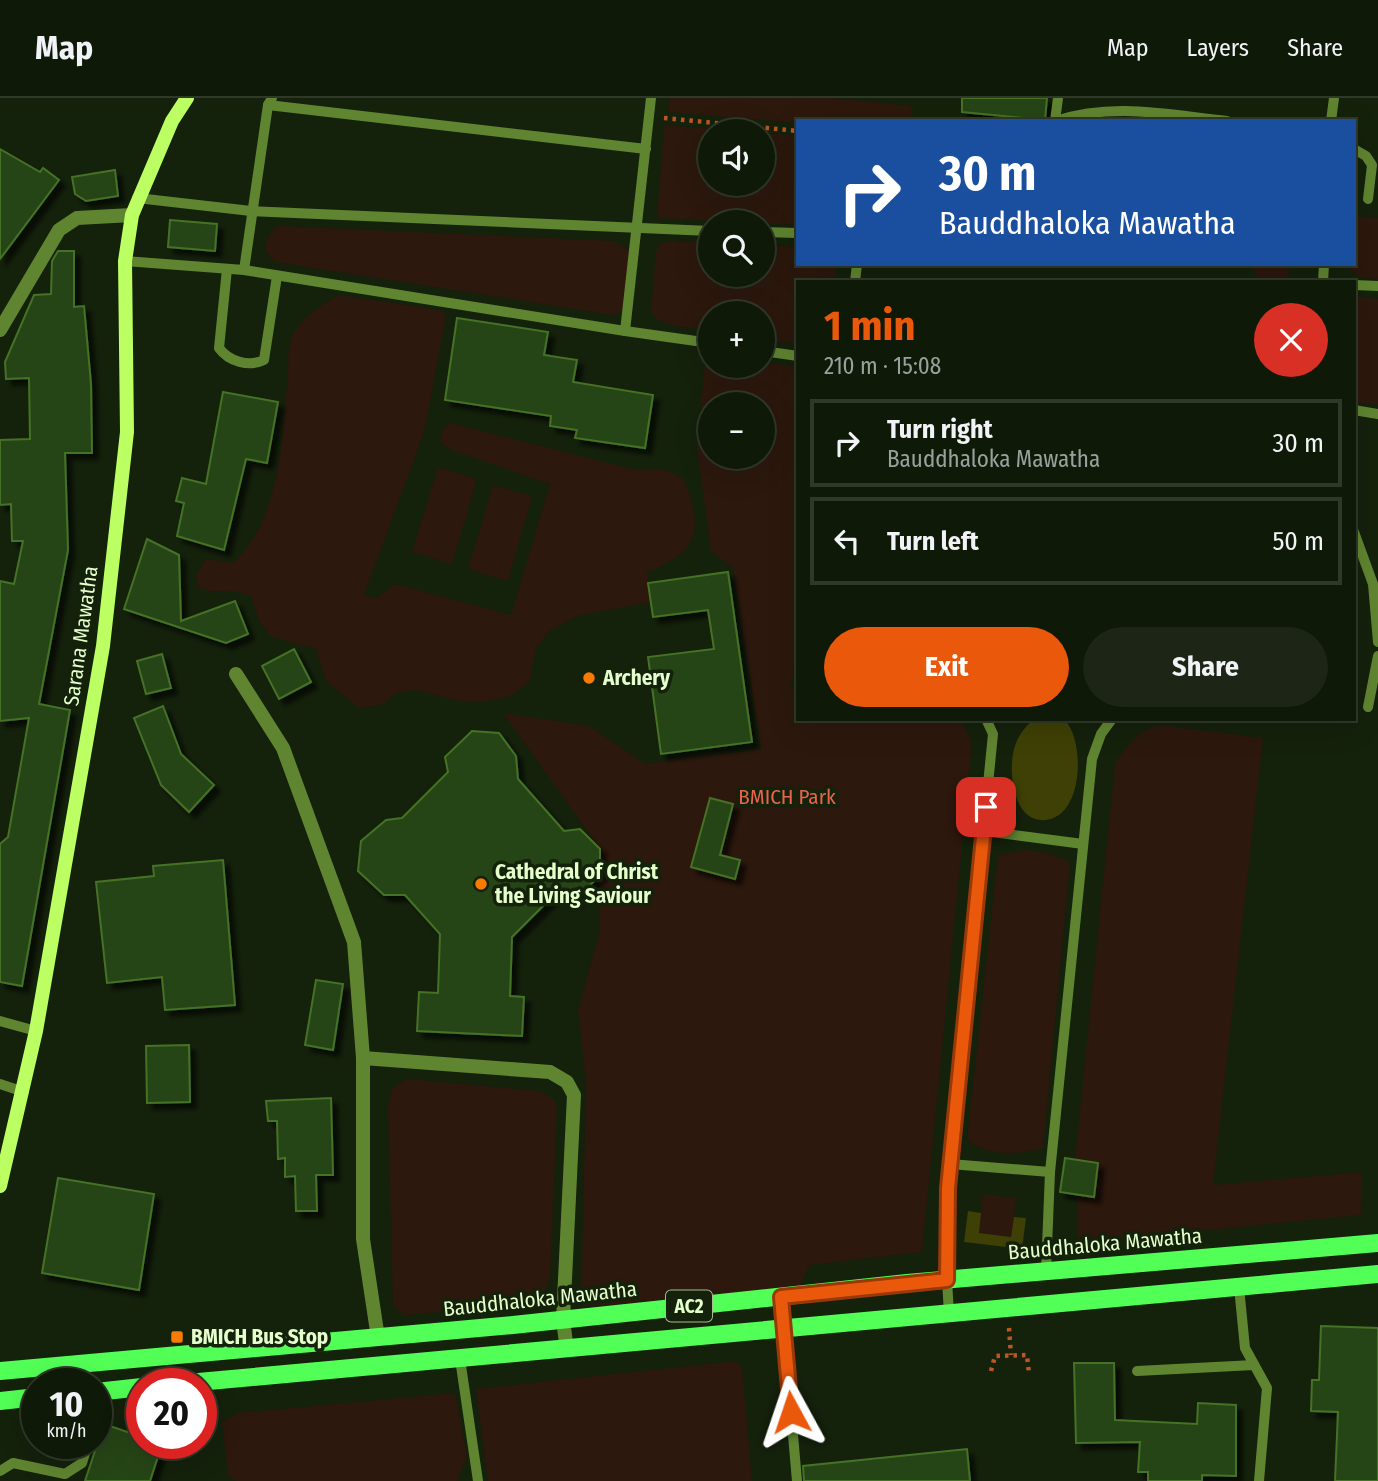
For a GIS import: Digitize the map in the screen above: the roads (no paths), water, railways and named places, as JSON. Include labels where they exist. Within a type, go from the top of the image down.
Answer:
[{"type":"main road","name":"Bauddhaloka Mawatha","points":[[0,1371],[378,1338],[947,1280],[1378,1242]]},
{"type":"main road","name":"AC2","points":[[217,1380],[1378,1274]]},
{"type":"main road","points":[[0,1401],[21,1399]]},
{"type":"street","name":"Sarana Mawatha","points":[[0,1186],[24,1092],[36,1031],[105,632],[127,432],[125,261],[132,215],[172,121],[187,98]]},
{"type":"street","points":[[0,330],[59,230],[77,218],[132,215]]},
{"type":"street","points":[[236,674],[283,748],[354,942],[363,1058],[363,1239],[378,1338]]},
{"type":"street","points":[[363,1058],[550,1072],[567,1082],[574,1095],[563,1320],[567,1350]]},
{"type":"lane","points":[[625,331],[651,98]]},
{"type":"lane","points":[[1056,119],[1058,98]]},
{"type":"lane","points":[[1331,119],[1334,98]]},
{"type":"lane","points":[[244,270],[270,101],[646,149]]},
{"type":"lane","points":[[1063,119],[1097,110],[1128,110],[1209,119]]},
{"type":"lane","points":[[1356,150],[1366,156],[1372,164],[1368,199]]},
{"type":"lane","points":[[137,198],[251,211],[698,231]]},
{"type":"lane","points":[[775,232],[796,233]]},
{"type":"lane","points":[[125,261],[244,270],[698,341]]},
{"type":"lane","points":[[228,269],[219,348],[225,357],[254,365],[264,360],[277,276]]},
{"type":"lane","points":[[1356,285],[1378,286]]},
{"type":"lane","points":[[775,353],[796,356]]},
{"type":"lane","points":[[1356,410],[1378,414]]},
{"type":"lane","points":[[1356,537],[1373,584],[1378,642]]},
{"type":"lane","points":[[1368,707],[1378,656]]},
{"type":"lane","points":[[950,1314],[947,1280],[950,1164],[993,734],[987,721]]},
{"type":"lane","points":[[1046,1272],[1050,1172],[1092,759],[1101,734],[1111,721]]},
{"type":"lane","points":[[984,831],[1083,844]]},
{"type":"lane","points":[[0,1021],[36,1031]]},
{"type":"lane","points":[[0,1084],[24,1092]]},
{"type":"lane","points":[[950,1164],[1050,1172]]},
{"type":"lane","points":[[1239,1287],[1245,1348],[1267,1388],[1259,1481]]},
{"type":"lane","points":[[781,1297],[797,1481]]},
{"type":"lane","points":[[460,1359],[478,1481]]},
{"type":"lane","points":[[1137,1371],[1254,1364]]},
{"type":"lane","points":[[0,1471],[13,1463],[65,1474],[82,1463],[83,1459]]},
{"type":"place","name":"Archery","points":[[589,678]]},
{"type":"place","name":"Cathedral of Christ the Living Saviour","points":[[481,884]]},
{"type":"place","name":"BMICH Bus Stop","points":[[177,1337]]},
{"type":"park label","name":"BMICH Park","points":[[787,797]]}]
